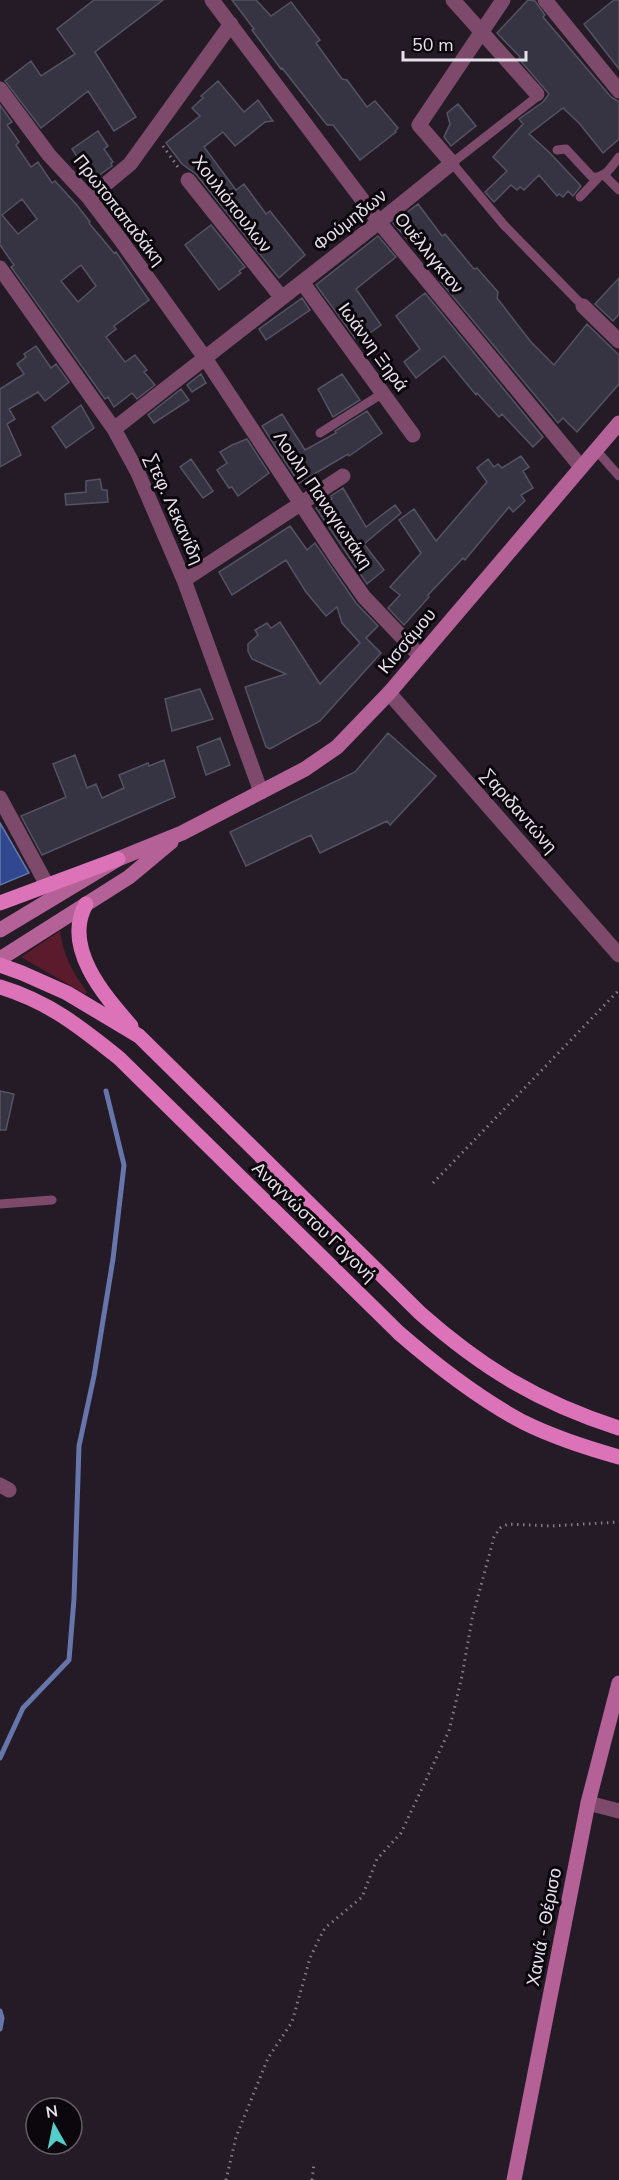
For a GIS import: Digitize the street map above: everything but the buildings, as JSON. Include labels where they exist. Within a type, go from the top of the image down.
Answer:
[{"type":"main road","name":"Κισσάμου","points":[[0,930],[118,859],[182,833],[323,758],[348,737],[389,693],[619,423]]},
{"type":"main road","name":"Κισσάμου","points":[[0,959],[129,877],[182,833]]},
{"type":"main road","points":[[0,903],[118,859]]},
{"type":"main road","points":[[86,904],[80,915],[78,927],[80,943],[89,968],[116,1009],[139,1036]]},
{"type":"main road","name":"Αναγνώστου Γογονή","points":[[0,965],[67,993],[139,1036],[452,1342],[491,1370],[532,1394],[578,1415],[619,1428]]},
{"type":"main road","name":"Αναγνώστου Γογονή","points":[[0,987],[36,1000],[55,1010],[73,1021],[119,1058],[399,1333],[436,1365],[480,1396],[524,1422],[567,1440],[619,1457]]},
{"type":"main road","name":"Χανιά - Θέρισο","points":[[514,2180],[588,1803],[619,1683]]},
{"type":"street","name":"Ουέλλιγκτον","points":[[212,0],[379,222],[581,467]]},
{"type":"street","points":[[453,0],[537,94]]},
{"type":"street","points":[[452,163],[419,124],[503,0]]},
{"type":"street","points":[[545,0],[619,91]]},
{"type":"street","points":[[89,198],[130,164],[231,24]]},
{"type":"street","name":"Πρωτοπαπαδάκη","points":[[0,89],[49,155],[89,198],[205,358]]},
{"type":"street","name":"Φούμηδων","points":[[114,429],[452,163]]},
{"type":"street","name":"Χουλιόπουλων","points":[[188,180],[282,298]]},
{"type":"street","name":"Στεφ. Λεκανίδη","points":[[0,268],[114,429],[138,473],[184,580],[261,792]]},
{"type":"street","name":"Ιωάννη Ξηρά","points":[[302,282],[413,435]]},
{"type":"street","points":[[583,306],[619,341]]},
{"type":"street","name":"Λουλη Παναγιωτάκη","points":[[205,358],[364,597],[419,656]]},
{"type":"street","points":[[184,580],[343,476]]},
{"type":"street","name":"Σαριδαντώνη","points":[[389,693],[619,955]]},
{"type":"street","points":[[0,798],[47,885]]},
{"type":"street","points":[[588,1803],[619,1811]]},
{"type":"lane","points":[[537,94],[538,96],[452,163],[504,225],[583,306]]},
{"type":"lane","points":[[557,150],[566,149],[592,177],[601,177],[619,190]]},
{"type":"lane","points":[[580,197],[619,157]]},
{"type":"lane","points":[[320,434],[382,393]]},
{"type":"lane","points":[[596,450],[619,476]]},
{"type":"lane","points":[[0,1204],[52,1200]]},
{"type":"path","name":"Χουλιόπουλων","points":[[153,133],[188,180]]},
{"type":"path","points":[[432,1183],[619,990]]},
{"type":"path","points":[[226,2180],[237,2136],[268,2058],[292,2022],[310,1958],[325,1928],[362,1897],[368,1887],[377,1859],[401,1833],[449,1731],[472,1619],[494,1537],[500,1528],[508,1524],[552,1526],[619,1521]]},
{"type":"path","points":[[312,2180],[314,2164]]},
{"type":"shaded area","points":[[60,931],[66,956],[87,992],[85,994],[21,957]]},
{"type":"water","points":[[0,823],[29,873],[0,885]]},
{"type":"waterway","points":[[0,1758],[23,1708],[69,1660],[74,1599],[79,1446],[94,1376],[113,1259],[124,1165],[106,1091]]},
{"type":"waterway","points":[[0,2011],[2,2018],[0,2029]]}]
